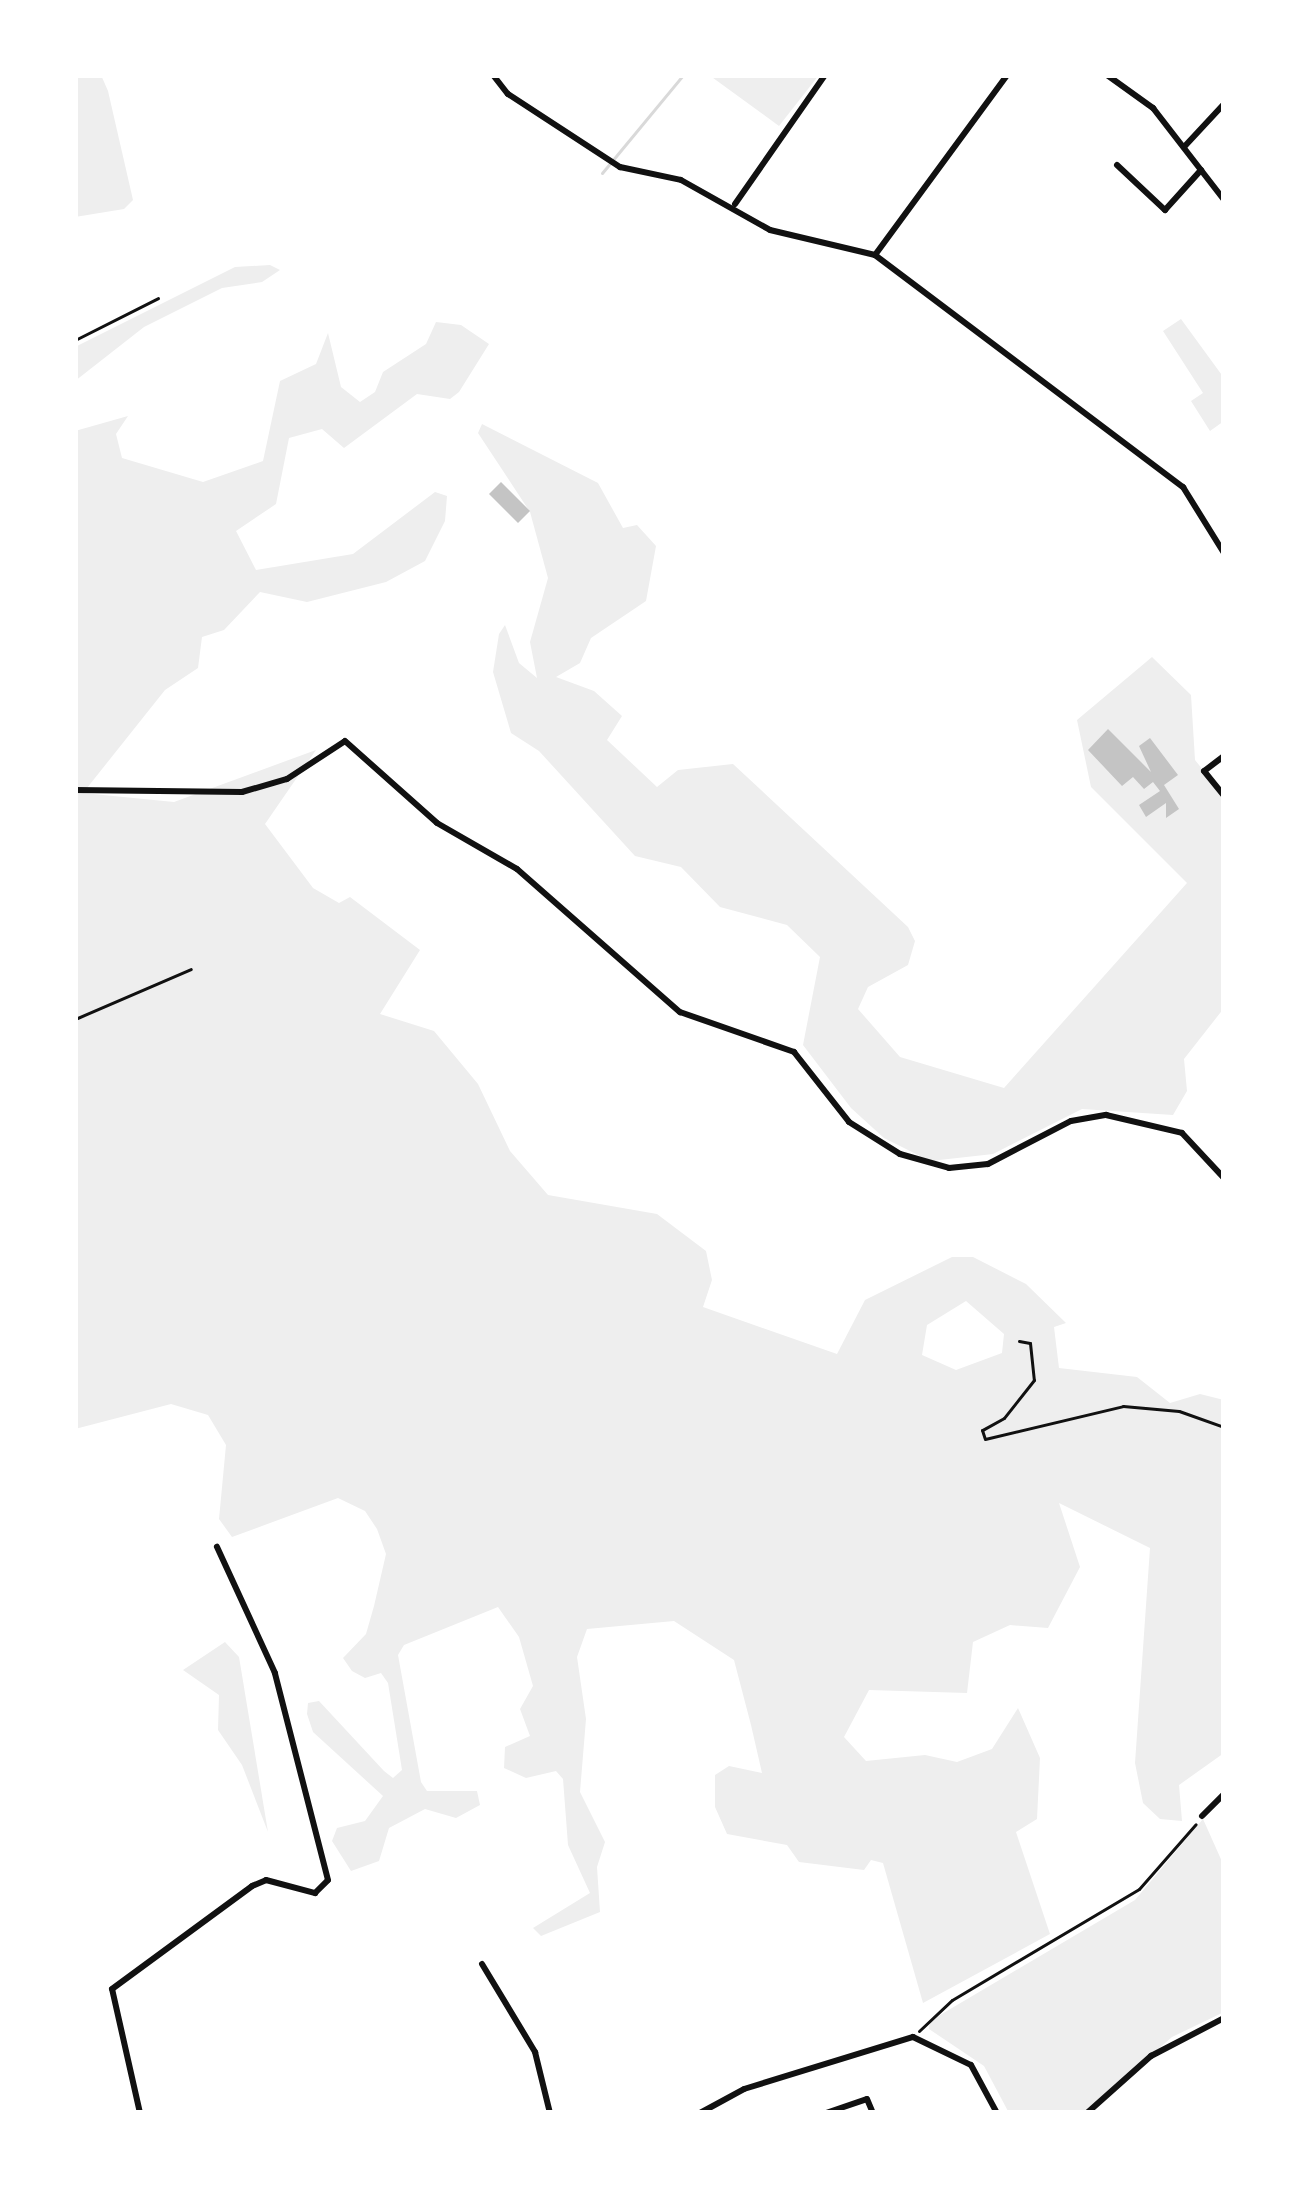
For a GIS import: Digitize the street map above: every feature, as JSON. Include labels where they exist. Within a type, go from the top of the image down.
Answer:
[{"type":"street","points":[[493,75],[508,94],[620,167],[682,180],[735,204],[770,230],[875,255],[1183,487],[1224,553]]},
{"type":"street","points":[[735,204],[824,75]]},
{"type":"street","points":[[875,255],[1007,75]]},
{"type":"street","points":[[1107,75],[1153,108],[1224,200]]},
{"type":"street","points":[[1184,147],[1224,104]]},
{"type":"street","points":[[1117,165],[1165,210],[1202,170]]},
{"type":"street","points":[[75,790],[242,792],[287,779],[345,740],[437,823],[517,869],[680,1012],[794,1052],[849,1122],[900,1154],[949,1168],[988,1164],[1070,1121],[1106,1115],[1182,1133],[1224,1178]]},
{"type":"street","points":[[1224,756],[1204,771],[1224,796]]},
{"type":"street","points":[[140,2113],[112,1989],[253,1886],[266,1880],[315,1893],[328,1880],[275,1673],[217,1547]]},
{"type":"street","points":[[1202,1816],[1224,1794]]},
{"type":"street","points":[[482,1964],[535,2052],[550,2113]]},
{"type":"street","points":[[1087,2113],[1151,2056],[1224,2018]]},
{"type":"street","points":[[700,2113],[744,2089],[913,2037],[971,2065],[997,2113]]},
{"type":"street","points":[[826,2113],[868,2099],[873,2113]]},
{"type":"path","points":[[75,340],[158,298]]},
{"type":"path","points":[[75,1019],[191,969]]},
{"type":"path","points":[[1019,1341],[1030,1343],[1034,1380],[1004,1418],[982,1430],[985,1439],[1123,1406],[1179,1411],[1224,1427]]},
{"type":"path","points":[[913,2037],[952,2000],[1139,1889],[1202,1816]]},
{"type":"shaded area","points":[[75,75],[101,75],[108,91],[133,200],[124,209],[75,217]]},
{"type":"shaded area","points":[[709,75],[819,75],[779,126]]},
{"type":"shaded area","points":[[270,265],[280,270],[262,282],[222,288],[144,327],[75,381],[75,347],[235,267]]},
{"type":"shaded area","points":[[1181,319],[1224,378],[1224,421],[1210,431],[1191,401],[1203,393],[1163,331]]},
{"type":"shaded area","points":[[436,322],[461,325],[489,344],[450,399],[417,394],[344,448],[322,429],[289,438],[276,504],[236,531],[256,570],[353,554],[435,492],[447,496],[445,521],[425,561],[386,582],[307,602],[260,592],[224,630],[202,637],[198,668],[165,690],[83,793],[174,802],[316,750],[265,824],[313,888],[339,903],[350,897],[420,950],[380,1014],[434,1031],[478,1084],[510,1151],[548,1195],[657,1214],[706,1251],[712,1280],[703,1307],[837,1354],[865,1300],[952,1257],[973,1257],[1026,1284],[1066,1323],[1054,1327],[1059,1368],[1137,1377],[1170,1403],[1200,1394],[1224,1400],[1224,1753],[1179,1785],[1182,1821],[1160,1819],[1143,1803],[1135,1763],[1150,1548],[1059,1503],[1080,1567],[1048,1628],[1010,1625],[973,1642],[967,1693],[869,1690],[844,1737],[866,1761],[925,1755],[957,1762],[992,1749],[1018,1708],[1040,1758],[1037,1819],[1016,1832],[1050,1934],[923,2003],[883,1863],[871,1860],[864,1870],[799,1862],[787,1845],[727,1834],[715,1807],[715,1775],[729,1766],[762,1773],[751,1725],[734,1660],[674,1621],[587,1629],[577,1657],[586,1719],[580,1792],[605,1842],[597,1867],[600,1912],[541,1936],[533,1928],[590,1893],[568,1845],[563,1779],[556,1771],[526,1778],[504,1768],[505,1747],[530,1736],[520,1709],[533,1686],[519,1637],[498,1607],[404,1645],[398,1655],[421,1782],[427,1791],[477,1791],[480,1805],[456,1818],[425,1809],[389,1828],[379,1861],[351,1871],[332,1841],[337,1828],[365,1821],[383,1796],[313,1732],[307,1714],[308,1703],[319,1701],[384,1771],[393,1778],[402,1770],[388,1683],[381,1673],[365,1678],[352,1671],[343,1658],[366,1634],[374,1606],[386,1554],[377,1529],[365,1511],[338,1498],[232,1537],[219,1519],[226,1445],[208,1415],[171,1404],[75,1429],[75,431],[128,416],[116,434],[122,458],[203,482],[263,461],[280,381],[316,364],[328,333],[341,387],[360,402],[375,392],[383,372],[426,344]],"holes":[[[966,1301],[1004,1334],[1002,1353],[956,1370],[922,1355],[927,1325]]]},
{"type":"shaded area","points":[[482,424],[598,483],[623,528],[637,525],[656,546],[646,601],[591,638],[580,663],[556,677],[594,691],[622,716],[607,740],[657,787],[678,770],[733,764],[908,927],[915,941],[908,965],[868,987],[858,1009],[900,1057],[1004,1088],[1187,883],[1091,787],[1077,720],[1152,657],[1191,695],[1195,760],[1224,796],[1224,1008],[1184,1059],[1187,1091],[1173,1115],[1082,1109],[993,1154],[930,1161],[884,1138],[851,1108],[803,1045],[820,957],[787,925],[720,907],[681,867],[635,856],[539,751],[511,733],[493,672],[499,634],[505,625],[519,663],[537,678],[530,642],[548,578],[530,512],[478,433]]},
{"type":"shaded area","points":[[225,1642],[239,1657],[268,1832],[242,1765],[218,1730],[219,1695],[183,1670]]},
{"type":"shaded area","points":[[1203,1819],[1224,1866],[1224,2012],[1172,2037],[1084,2113],[1009,2113],[984,2066],[929,2029],[930,2021],[1135,1900]]},
{"type":"building","points":[[501,482],[530,511],[518,523],[489,494]]},
{"type":"building","points":[[1108,729],[1151,772],[1139,746],[1150,738],[1178,775],[1164,785],[1179,809],[1166,818],[1166,803],[1146,817],[1139,805],[1160,791],[1153,782],[1144,789],[1133,777],[1122,786],[1088,750]]},
{"type":"waterway","points":[[602,173],[683,75]]}]
